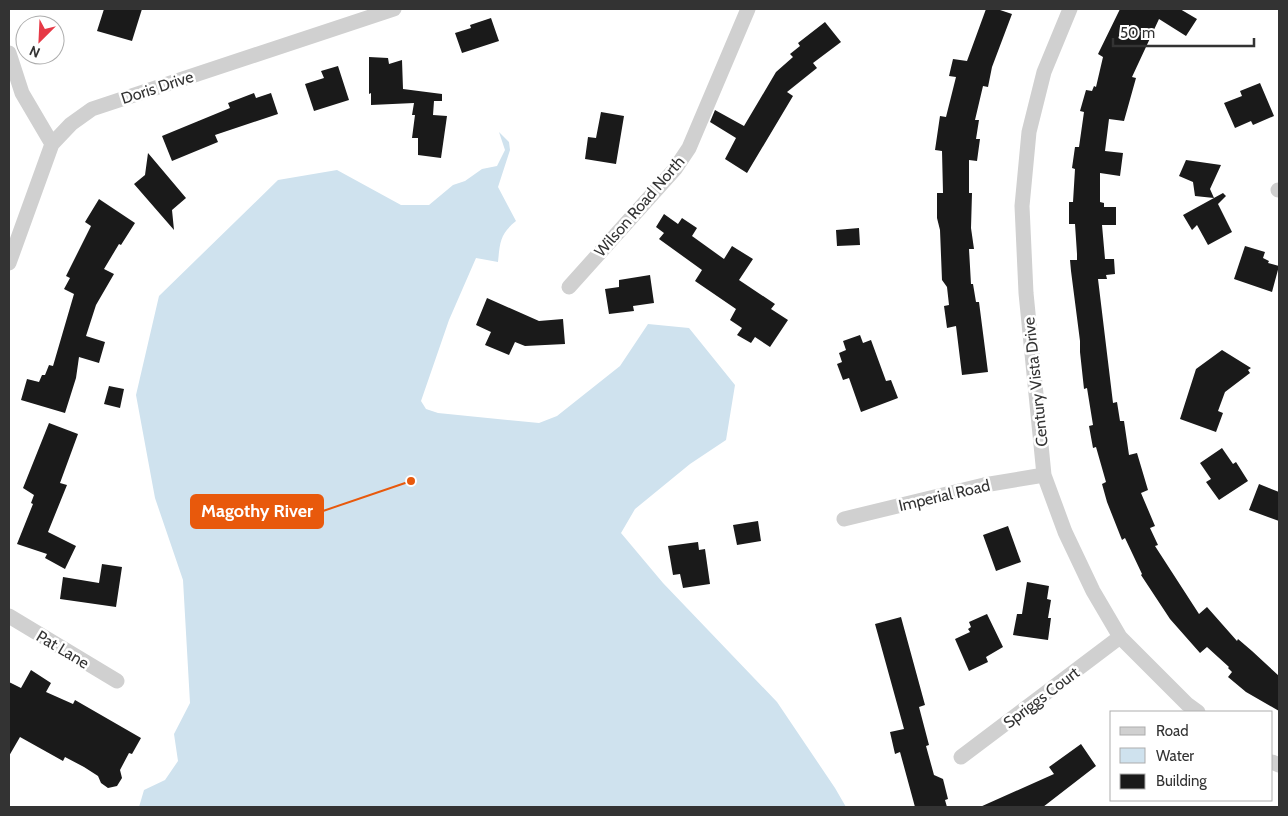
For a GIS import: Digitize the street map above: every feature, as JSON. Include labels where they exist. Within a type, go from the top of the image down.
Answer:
[{"type":"street","name":"Doris Drive","points":[[9,263],[52,144],[71,124],[92,109],[394,9]]},
{"type":"street","name":"Wilson Road North","points":[[569,287],[675,169],[689,148],[748,9]]},
{"type":"street","name":"Century Vista Drive","points":[[1070,9],[1044,72],[1029,132],[1022,206],[1026,293],[1044,475],[1065,532],[1093,591],[1120,637],[1187,704],[1197,711]]},
{"type":"street","points":[[9,53],[22,93],[52,144]]},
{"type":"street","name":"Imperial Road","points":[[844,519],[984,485],[1044,475]]},
{"type":"street","name":"Pat Lane","points":[[9,616],[117,681]]},
{"type":"street","name":"Spriggs Court","points":[[961,757],[1120,637]]},
{"type":"water","points":[[499,132],[509,142],[510,150],[498,187],[516,221],[504,234],[499,249],[498,262],[476,258],[449,320],[421,401],[426,409],[438,413],[539,423],[557,416],[620,366],[648,324],[689,328],[735,385],[726,440],[690,464],[635,509],[621,533],[663,583],[777,702],[846,807],[139,807],[144,790],[165,780],[178,761],[174,734],[190,703],[183,580],[155,498],[136,395],[159,296],[278,180],[337,170],[401,205],[429,205],[453,185],[465,181],[482,169],[497,166],[505,150]]},
{"type":"building","points":[[104,9],[142,9],[132,41],[97,31]]},
{"type":"building","points":[[986,9],[997,9],[1012,14],[992,67],[988,87],[983,86],[975,120],[979,120],[976,139],[980,139],[977,161],[969,160],[969,193],[972,193],[971,228],[974,249],[969,249],[971,284],[973,284],[976,302],[979,302],[988,372],[962,375],[956,326],[947,328],[944,306],[949,305],[947,287],[942,280],[940,230],[937,218],[937,193],[943,193],[942,151],[935,150],[940,116],[946,117],[956,77],[949,76],[953,59],[967,61]]},
{"type":"building","points":[[1120,9],[1180,9],[1197,19],[1186,36],[1159,19],[1132,77],[1136,78],[1124,121],[1109,119],[1105,151],[1123,153],[1120,176],[1100,173],[1100,202],[1104,203],[1104,207],[1116,207],[1116,225],[1102,225],[1105,259],[1114,259],[1115,274],[1106,275],[1107,279],[1098,279],[1113,403],[1117,402],[1120,421],[1124,421],[1129,455],[1137,453],[1148,490],[1141,493],[1155,526],[1150,528],[1158,545],[1155,546],[1199,614],[1207,607],[1237,641],[1238,639],[1279,676],[1279,711],[1246,692],[1228,677],[1232,672],[1229,667],[1207,647],[1200,653],[1170,619],[1141,575],[1125,538],[1122,540],[1107,502],[1102,484],[1106,482],[1096,447],[1093,448],[1089,426],[1093,425],[1087,388],[1084,389],[1071,271],[1070,260],[1077,260],[1077,254],[1075,224],[1069,224],[1069,202],[1073,202],[1075,169],[1072,168],[1075,147],[1079,147],[1084,112],[1080,111],[1086,90],[1092,91],[1094,86],[1096,87],[1103,57],[1098,54]]},
{"type":"building","points":[[491,18],[499,41],[462,53],[455,33],[471,28],[470,25]]},
{"type":"building","points":[[825,22],[841,42],[813,63],[817,68],[787,92],[793,96],[747,173],[725,159],[736,138],[710,122],[715,110],[744,126],[776,72],[793,57],[790,54],[800,46],[798,43]]},
{"type":"building","points":[[369,57],[388,58],[389,64],[402,60],[403,89],[442,94],[442,101],[434,101],[433,115],[447,116],[441,158],[418,155],[418,138],[412,138],[415,115],[412,115],[414,103],[371,105],[371,93],[369,94]]},
{"type":"building","points":[[338,66],[349,100],[314,111],[305,84],[324,78],[321,71]]},
{"type":"building","points":[[1260,83],[1274,116],[1253,125],[1251,121],[1235,128],[1224,103],[1242,96],[1240,91]]},
{"type":"building","points":[[254,93],[256,98],[271,93],[278,114],[215,135],[218,142],[172,161],[162,136],[230,108],[228,103]]},
{"type":"building","points":[[601,112],[624,116],[616,164],[585,159],[588,137],[596,138]]},
{"type":"building","points":[[148,153],[186,198],[172,210],[174,230],[134,184],[145,175]]},
{"type":"building","points":[[1186,160],[1221,165],[1210,189],[1214,198],[1195,196],[1193,182],[1179,176]]},
{"type":"building","points":[[1223,193],[1226,196],[1218,204],[1232,232],[1208,245],[1197,225],[1192,230],[1183,215]]},
{"type":"building","points":[[99,199],[135,223],[121,245],[119,244],[104,269],[114,274],[96,305],[86,336],[105,342],[99,363],[79,357],[76,378],[65,413],[21,400],[27,379],[39,382],[42,375],[45,375],[49,365],[53,366],[74,294],[64,289],[70,278],[66,276],[91,226],[85,222]]},
{"type":"building","points":[[664,214],[678,224],[682,218],[697,228],[692,236],[724,259],[732,246],[753,259],[739,280],[775,304],[771,309],[788,320],[770,347],[755,337],[751,343],[737,335],[742,328],[730,320],[736,309],[695,281],[702,270],[659,239],[664,233],[656,227]]},
{"type":"building","points":[[859,228],[860,245],[837,246],[836,230]]},
{"type":"building","points":[[1245,246],[1265,252],[1263,258],[1269,261],[1268,263],[1279,266],[1272,292],[1234,279]]},
{"type":"building","points":[[650,275],[654,303],[633,306],[634,311],[609,314],[605,289],[619,287],[619,280]]},
{"type":"building","points":[[487,298],[539,321],[563,319],[565,344],[525,346],[515,342],[509,355],[485,345],[491,332],[476,325]]},
{"type":"building","points":[[860,335],[863,343],[871,340],[886,381],[891,380],[898,398],[861,412],[849,378],[843,380],[837,364],[842,362],[839,353],[846,350],[843,341]]},
{"type":"building","points":[[1222,350],[1251,368],[1248,370],[1250,373],[1225,392],[1218,411],[1223,413],[1216,432],[1180,419],[1196,369]]},
{"type":"building","points":[[109,386],[124,389],[120,408],[104,404]]},
{"type":"building","points":[[49,423],[78,434],[60,483],[67,485],[48,532],[76,546],[65,569],[45,558],[47,554],[17,544],[33,504],[31,503],[34,495],[23,488]]},
{"type":"building","points":[[1222,448],[1233,464],[1236,462],[1248,481],[1219,500],[1206,482],[1211,479],[1200,463]]},
{"type":"building","points":[[1259,484],[1279,492],[1279,521],[1249,510]]},
{"type":"building","points":[[758,521],[761,541],[737,545],[733,525]]},
{"type":"building","points":[[1008,526],[1021,562],[996,571],[983,535]]},
{"type":"building","points":[[698,542],[699,550],[705,549],[710,584],[683,588],[680,574],[673,575],[668,546]]},
{"type":"building","points":[[102,564],[122,567],[116,607],[60,599],[63,577],[99,583]]},
{"type":"building","points":[[1027,582],[1049,586],[1047,599],[1051,600],[1048,618],[1051,618],[1048,640],[1013,635],[1017,614],[1022,614]]},
{"type":"building","points":[[987,614],[1003,647],[986,657],[988,662],[969,671],[955,639],[970,632],[968,629],[971,627],[969,622]]},
{"type":"building","points":[[901,617],[925,705],[919,707],[929,745],[926,746],[934,775],[943,779],[948,799],[945,800],[947,807],[915,807],[900,752],[895,754],[890,732],[904,729],[875,624]]},
{"type":"building","points":[[31,670],[51,683],[46,692],[73,704],[75,700],[141,738],[132,754],[129,753],[120,770],[122,778],[117,786],[108,788],[101,783],[98,776],[84,767],[65,757],[63,761],[20,737],[9,756],[9,682],[21,688]]},
{"type":"building","points":[[1081,744],[1096,766],[1043,807],[980,807],[1054,774],[1049,767]]},
{"type":"place","name":"Magothy River","points":[[411,481]]}]
